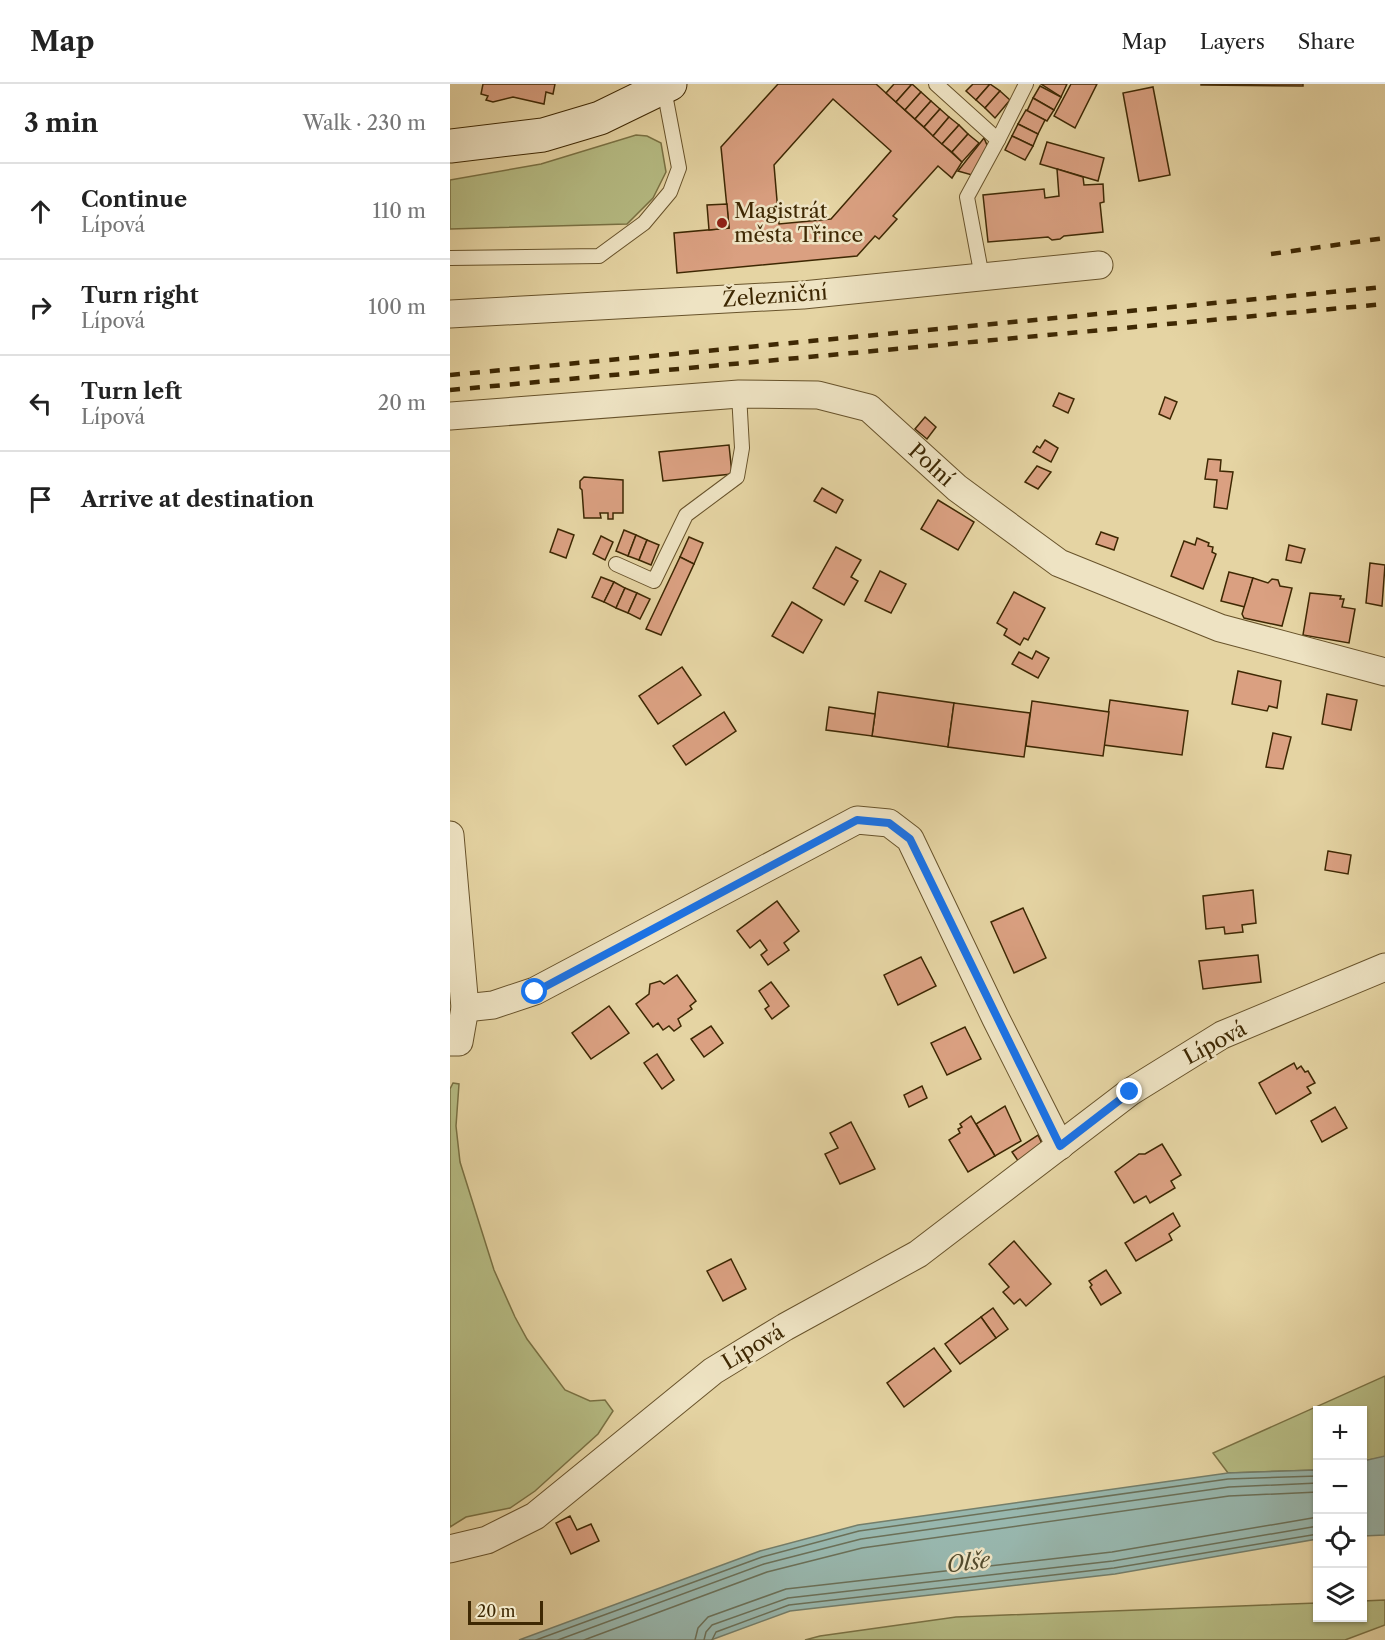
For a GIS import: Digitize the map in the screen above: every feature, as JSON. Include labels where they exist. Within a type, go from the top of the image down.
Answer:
[{"type":"main road","points":[[450,146],[543,135],[600,118],[667,86]]},
{"type":"street","name":"Železniční","points":[[450,314],[803,295],[1099,265]]},
{"type":"street","name":"Polní","points":[[450,416],[739,394],[818,395],[869,408],[957,488],[1059,563],[1220,628],[1385,672]]},
{"type":"street","points":[[465,1008],[493,1005],[535,992],[857,820],[889,823],[910,839],[1060,1146]]},
{"type":"street","points":[[450,835],[465,1008],[459,1042],[450,1042]]},
{"type":"street","name":"Lípová","points":[[450,1549],[487,1539],[535,1516],[713,1371],[796,1321],[918,1254],[1130,1092],[1222,1035],[1385,967]]},
{"type":"lane","points":[[936,84],[998,140]]},
{"type":"lane","points":[[982,277],[967,197],[1026,84]]},
{"type":"lane","points":[[450,258],[599,256],[644,223],[670,192],[680,168],[667,86]]},
{"type":"lane","points":[[616,564],[654,581],[686,515],[737,477],[742,448],[739,394]]},
{"type":"green space","points":[[636,135],[647,136],[661,143],[666,172],[653,198],[627,224],[450,229],[450,180],[541,164]]},
{"type":"green space","points":[[453,1083],[459,1084],[456,1126],[460,1162],[494,1270],[515,1317],[527,1339],[565,1390],[590,1401],[605,1400],[613,1411],[598,1434],[535,1491],[510,1508],[466,1517],[450,1527],[450,1089]]},
{"type":"green space","points":[[1385,1376],[1385,1457],[1367,1460],[1367,1406],[1318,1406]]},
{"type":"green space","points":[[1313,1408],[1313,1470],[1228,1473],[1213,1453]]},
{"type":"green space","points":[[1385,1600],[1385,1625],[1345,1640],[805,1640],[956,1617],[1313,1603],[1313,1622],[1367,1622],[1367,1601]]},
{"type":"water","points":[[1385,1456],[1385,1535],[1367,1536],[1367,1460]]},
{"type":"water","name":"Olše","points":[[1313,1470],[1313,1540],[1115,1574],[790,1611],[711,1640],[519,1640],[760,1551],[858,1525],[1228,1473]]},
{"type":"building","points":[[483,84],[555,84],[553,94],[546,92],[544,104],[513,97],[493,102],[486,100],[488,96],[481,94]]},
{"type":"building","points":[[778,84],[876,84],[962,162],[952,178],[938,166],[893,216],[897,219],[879,239],[875,236],[857,256],[677,273],[674,233],[729,228],[721,147]],"holes":[[[833,99],[891,151],[831,219],[779,224],[774,165]]]},
{"type":"building","points":[[894,84],[912,84],[896,102],[886,93]]},
{"type":"building","points":[[912,84],[921,92],[905,110],[896,102]]},
{"type":"building","points":[[973,84],[990,84],[976,100],[966,91]]},
{"type":"building","points":[[990,84],[1000,91],[985,108],[976,100]]},
{"type":"building","points":[[1041,84],[1067,84],[1061,97]]},
{"type":"building","points":[[1071,84],[1097,84],[1075,128],[1054,116]]},
{"type":"building","points":[[1303,84],[1303,86],[1201,85]]},
{"type":"building","points":[[1040,86],[1061,97],[1054,110],[1033,98]]},
{"type":"building","points":[[1153,87],[1170,175],[1139,181],[1123,93]]},
{"type":"building","points":[[1000,91],[1010,100],[995,118],[985,108]]},
{"type":"building","points":[[921,92],[931,101],[915,119],[905,110]]},
{"type":"building","points":[[1033,98],[1054,110],[1047,121],[1027,111]]},
{"type":"building","points":[[931,101],[940,109],[924,127],[915,119]]},
{"type":"building","points":[[940,109],[949,117],[933,136],[924,127]]},
{"type":"building","points":[[1026,110],[1045,120],[1038,134],[1018,124]]},
{"type":"building","points":[[949,117],[959,125],[942,144],[933,136]]},
{"type":"building","points":[[1018,124],[1038,134],[1033,146],[1012,136]]},
{"type":"building","points":[[959,125],[968,134],[952,152],[942,144]]},
{"type":"building","points":[[968,134],[979,143],[962,162],[952,152]]},
{"type":"building","points":[[1012,136],[1033,146],[1025,160],[1005,150]]},
{"type":"building","points":[[984,138],[990,152],[972,175],[958,171]]},
{"type":"building","points":[[1047,142],[1104,158],[1098,181],[1040,164]]},
{"type":"building","points":[[1057,169],[1083,177],[1084,185],[1103,184],[1104,202],[1100,203],[1103,232],[1064,236],[1052,240],[1048,237],[988,242],[983,195],[1044,189],[1045,198],[1059,196]]},
{"type":"building","points":[[727,204],[729,228],[709,230],[707,205]]},
{"type":"building","points":[[1059,393],[1074,399],[1068,413],[1053,406]]},
{"type":"building","points":[[1165,397],[1177,402],[1170,419],[1159,414]]},
{"type":"building","points":[[925,417],[936,427],[927,439],[915,429]]},
{"type":"building","points":[[1045,440],[1058,448],[1051,462],[1033,452],[1037,446],[1040,448]]},
{"type":"building","points":[[729,445],[732,474],[663,481],[659,452]]},
{"type":"building","points":[[1208,459],[1221,460],[1220,471],[1233,472],[1227,509],[1214,507],[1217,480],[1205,479]]},
{"type":"building","points":[[1037,466],[1051,472],[1038,489],[1025,482]]},
{"type":"building","points":[[584,477],[623,480],[623,513],[613,513],[613,519],[608,519],[608,513],[600,513],[601,518],[584,518],[580,481]]},
{"type":"building","points":[[822,488],[843,500],[836,513],[814,501]]},
{"type":"building","points":[[938,500],[974,522],[958,550],[921,529]]},
{"type":"building","points":[[558,529],[574,535],[566,558],[550,552]]},
{"type":"building","points":[[624,530],[636,535],[628,556],[616,551]]},
{"type":"building","points":[[1101,532],[1118,538],[1114,550],[1096,544]]},
{"type":"building","points":[[636,535],[647,540],[639,560],[628,556]]},
{"type":"building","points":[[601,536],[613,542],[605,560],[593,554]]},
{"type":"building","points":[[689,537],[703,543],[694,564],[680,557]]},
{"type":"building","points":[[1197,538],[1209,543],[1208,546],[1213,547],[1212,552],[1216,554],[1203,589],[1171,576],[1184,541],[1195,545]]},
{"type":"building","points":[[647,540],[659,545],[651,565],[639,560]]},
{"type":"building","points":[[1289,545],[1305,549],[1301,563],[1286,560]]},
{"type":"building","points":[[836,547],[861,560],[851,577],[858,581],[844,605],[813,588]]},
{"type":"building","points":[[680,557],[694,564],[661,635],[646,629]]},
{"type":"building","points":[[1370,563],[1385,565],[1382,606],[1366,603]]},
{"type":"building","points":[[880,571],[906,584],[891,613],[865,601]]},
{"type":"building","points":[[1229,572],[1253,578],[1245,607],[1221,601]]},
{"type":"building","points":[[601,577],[614,582],[604,602],[592,597]]},
{"type":"building","points":[[1253,578],[1268,583],[1272,579],[1278,580],[1280,586],[1292,588],[1282,626],[1244,618],[1242,614]]},
{"type":"building","points":[[614,582],[625,588],[616,608],[604,602]]},
{"type":"building","points":[[625,588],[637,593],[628,613],[616,608]]},
{"type":"building","points":[[1014,592],[1045,608],[1028,640],[1024,638],[1020,645],[1004,635],[1007,629],[997,623]]},
{"type":"building","points":[[637,593],[650,599],[640,619],[628,613]]},
{"type":"building","points":[[1310,593],[1341,596],[1340,599],[1344,599],[1342,607],[1355,609],[1349,643],[1303,635]]},
{"type":"building","points":[[792,602],[822,620],[803,653],[772,636]]},
{"type":"building","points":[[1036,651],[1049,658],[1038,678],[1012,664],[1019,652],[1032,659]]},
{"type":"building","points":[[682,667],[701,695],[658,724],[639,696]]},
{"type":"building","points":[[1238,671],[1281,681],[1277,708],[1269,706],[1267,711],[1232,704]]},
{"type":"building","points":[[878,692],[954,703],[948,747],[872,736]]},
{"type":"building","points":[[1327,694],[1357,700],[1351,730],[1322,724]]},
{"type":"building","points":[[1110,700],[1188,711],[1182,755],[1104,745]]},
{"type":"building","points":[[1032,701],[1109,712],[1103,756],[1026,746]]},
{"type":"building","points":[[954,703],[1030,713],[1024,757],[948,747]]},
{"type":"building","points":[[829,707],[875,714],[872,736],[826,730]]},
{"type":"building","points":[[724,712],[736,731],[686,765],[673,746]]},
{"type":"building","points":[[1273,733],[1291,737],[1283,769],[1266,767]]},
{"type":"building","points":[[1328,851],[1351,855],[1348,874],[1325,870]]},
{"type":"building","points":[[1253,890],[1256,923],[1242,925],[1243,932],[1225,934],[1224,927],[1206,929],[1203,896]]},
{"type":"building","points":[[777,901],[799,931],[784,943],[789,950],[768,965],[761,955],[767,950],[760,940],[750,948],[737,931]]},
{"type":"building","points":[[1023,908],[1046,958],[1014,973],[991,922]]},
{"type":"building","points":[[1258,955],[1261,982],[1203,989],[1199,961]]},
{"type":"building","points":[[921,957],[936,986],[898,1005],[884,975]]},
{"type":"building","points":[[677,975],[696,1001],[690,1006],[692,1009],[678,1019],[681,1026],[674,1031],[669,1026],[663,1030],[658,1023],[653,1027],[636,1004],[649,994],[650,984],[660,981],[664,984]]},
{"type":"building","points":[[771,982],[789,1006],[772,1019],[765,1009],[769,1006],[759,991]]},
{"type":"building","points":[[609,1006],[629,1033],[591,1059],[572,1033]]},
{"type":"building","points":[[711,1026],[723,1043],[704,1057],[691,1039]]},
{"type":"building","points":[[965,1027],[981,1059],[947,1075],[931,1043]]},
{"type":"building","points":[[657,1054],[674,1080],[662,1089],[644,1063]]},
{"type":"building","points":[[1294,1063],[1297,1069],[1301,1066],[1305,1072],[1308,1071],[1315,1083],[1307,1087],[1311,1093],[1276,1114],[1259,1083]]},
{"type":"building","points":[[922,1086],[927,1098],[909,1107],[904,1095]]},
{"type":"building","points":[[1005,1106],[1021,1141],[995,1156],[976,1124]]},
{"type":"building","points":[[1335,1107],[1347,1128],[1322,1142],[1311,1121]]},
{"type":"building","points":[[971,1116],[995,1156],[968,1172],[949,1140],[960,1133],[958,1129],[962,1127],[960,1124]]},
{"type":"building","points":[[851,1122],[875,1169],[840,1184],[825,1154],[838,1148],[830,1133]]},
{"type":"building","points":[[1038,1135],[1044,1148],[1021,1165],[1012,1152]]},
{"type":"building","points":[[1162,1144],[1181,1175],[1171,1181],[1175,1188],[1150,1203],[1146,1196],[1134,1203],[1115,1172],[1139,1154],[1145,1154]]},
{"type":"building","points":[[1173,1213],[1180,1226],[1169,1234],[1172,1240],[1136,1261],[1125,1243]]},
{"type":"building","points":[[1014,1241],[1051,1284],[1026,1306],[1020,1299],[1014,1304],[1003,1292],[1009,1287],[989,1264]]},
{"type":"building","points":[[731,1259],[746,1289],[723,1301],[707,1271]]},
{"type":"building","points":[[1106,1270],[1121,1293],[1101,1305],[1089,1281]]},
{"type":"building","points":[[993,1308],[1008,1329],[996,1338],[981,1317]]},
{"type":"building","points":[[981,1317],[996,1338],[960,1364],[945,1344]]},
{"type":"building","points":[[934,1348],[951,1371],[904,1407],[887,1383]]},
{"type":"building","points":[[570,1516],[577,1530],[591,1524],[599,1541],[571,1554],[556,1523]]},
{"type":"railway","points":[[1271,254],[1385,238]]},
{"type":"railway","points":[[450,375],[1385,287]]},
{"type":"railway","points":[[450,390],[1385,304]]},
{"type":"place","name":"Magistrát města Třince","points":[[722,223]]},
{"type":"route","points":[[535,992],[857,820],[889,823],[910,839],[1060,1146],[1130,1092]]}]
